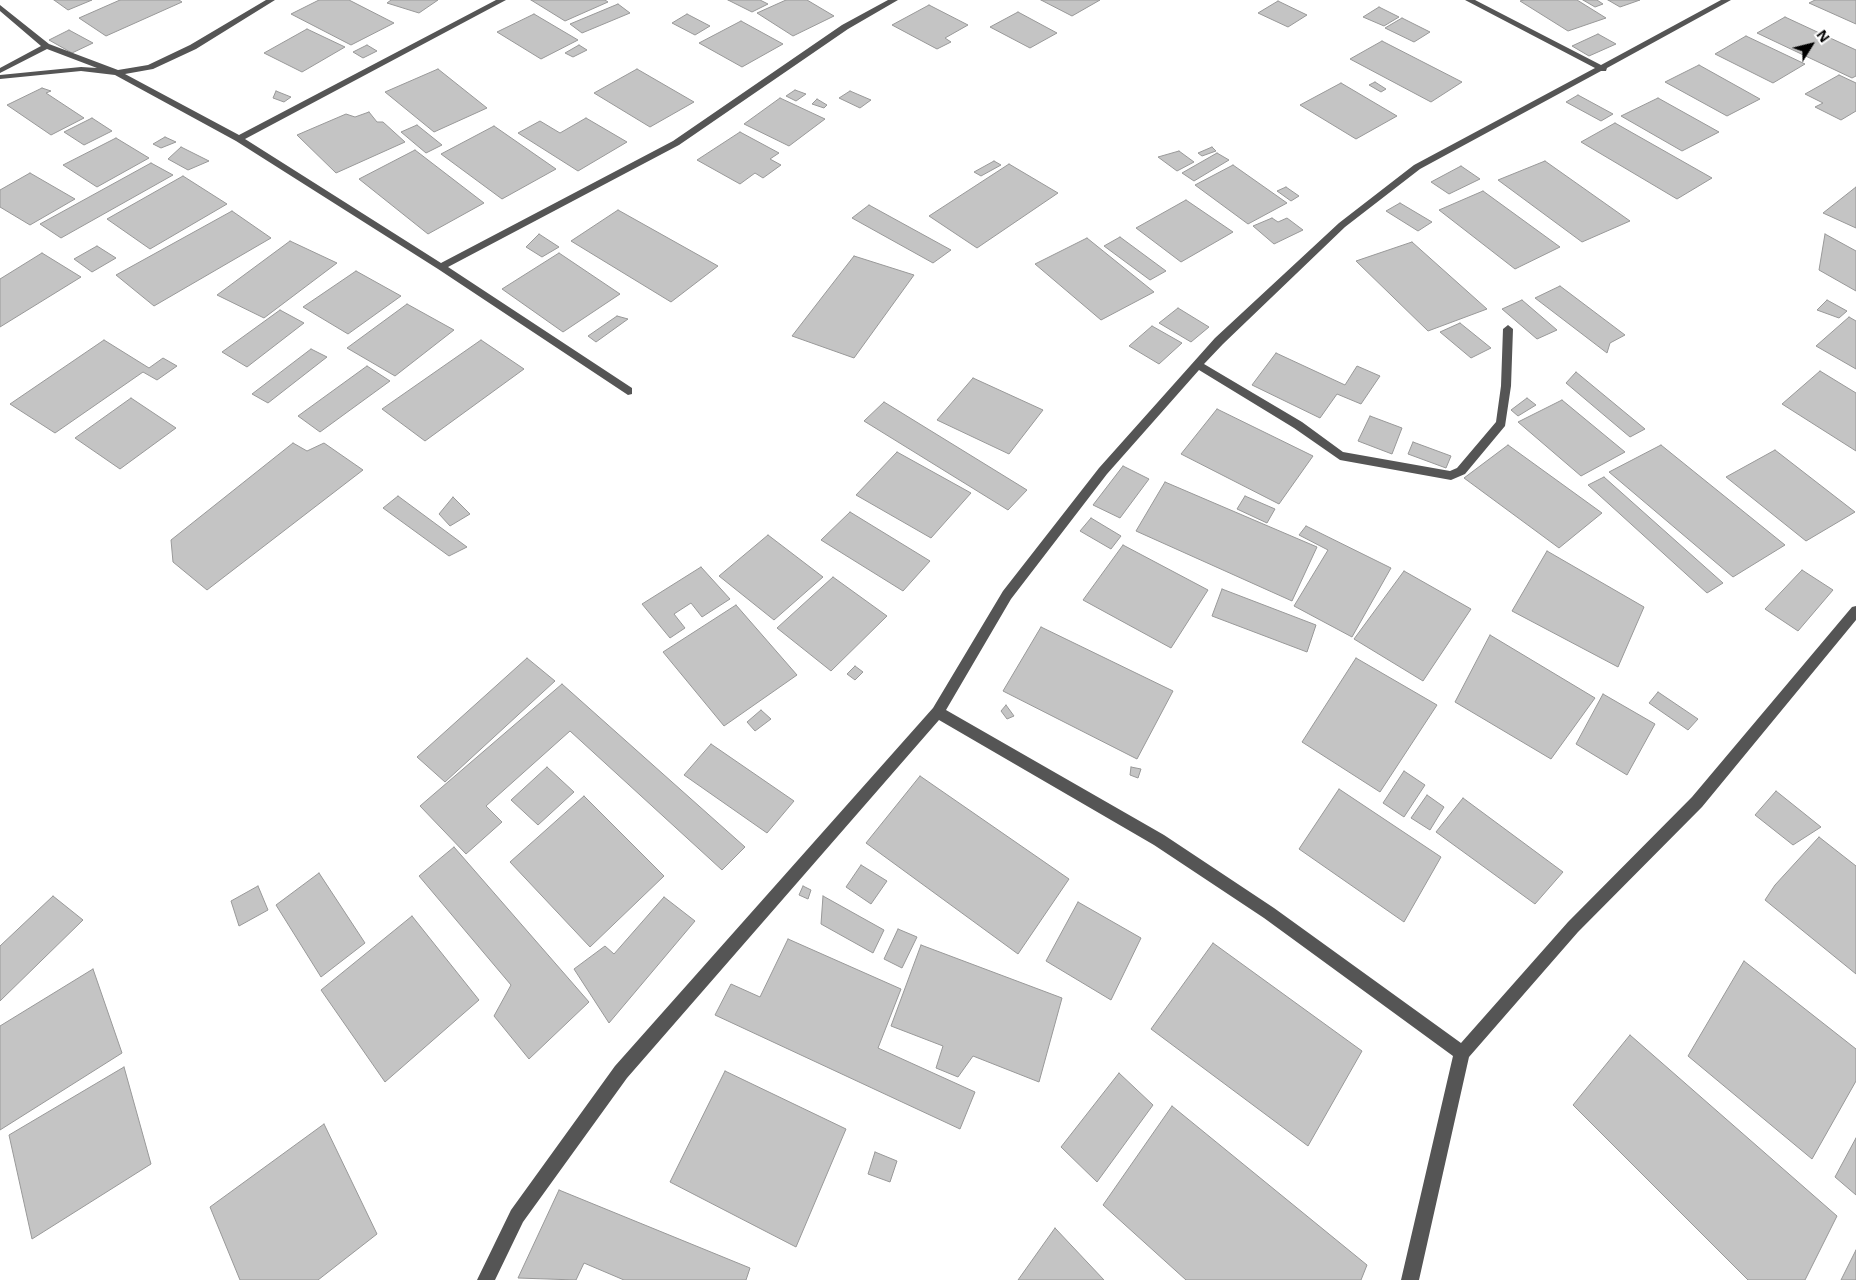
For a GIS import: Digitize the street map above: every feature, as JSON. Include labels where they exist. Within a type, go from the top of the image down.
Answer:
[{"type":"street","points":[[0,77],[81,69],[117,73],[150,66],[193,47],[271,0]]},
{"type":"street","points":[[239,139],[502,0]]},
{"type":"street","points":[[441,267],[676,143],[845,27],[894,0]]},
{"type":"street","points":[[1469,0],[1603,68]]},
{"type":"street","points":[[486,1280],[517,1216],[621,1072],[938,712],[1008,595],[1103,471],[1219,341],[1342,225],[1417,167],[1727,0]]},
{"type":"street","points":[[0,7],[46,46],[117,73],[239,139],[441,267],[628,391]]},
{"type":"street","points":[[0,71],[46,46]]},
{"type":"street","points":[[1198,365],[1298,425],[1340,456],[1451,476],[1461,471],[1501,423],[1506,386],[1508,329]]},
{"type":"street","points":[[1410,1280],[1462,1053],[1573,926],[1697,802],[1856,611]]},
{"type":"street","points":[[938,712],[1159,840],[1269,913],[1462,1053]]},
{"type":"building","points":[[54,0],[92,0],[68,10]]},
{"type":"building","points":[[120,0],[179,0],[182,2],[106,36],[79,18]]},
{"type":"building","points":[[319,0],[349,0],[394,23],[351,45],[291,14]]},
{"type":"building","points":[[391,0],[438,0],[419,13],[387,3]]},
{"type":"building","points":[[531,0],[605,0],[608,2],[565,21]]},
{"type":"building","points":[[728,0],[760,0],[768,4],[752,12]]},
{"type":"building","points":[[786,0],[807,0],[834,16],[793,36],[757,13]]},
{"type":"building","points":[[1041,0],[1100,0],[1072,16]]},
{"type":"building","points":[[1577,0],[1606,18],[1568,31],[1520,1]]},
{"type":"building","points":[[1583,0],[1597,0],[1603,4],[1595,7]]},
{"type":"building","points":[[1608,0],[1640,0],[1620,7]]},
{"type":"building","points":[[1815,0],[1856,0],[1856,24],[1809,3]]},
{"type":"building","points":[[1278,1],[1307,15],[1288,27],[1258,13]]},
{"type":"building","points":[[618,4],[630,13],[582,33],[570,24]]},
{"type":"building","points":[[929,5],[968,25],[945,38],[951,42],[937,49],[892,25]]},
{"type":"building","points":[[1379,7],[1399,17],[1384,26],[1363,17]]},
{"type":"building","points":[[1018,12],[1057,33],[1030,48],[990,27]]},
{"type":"building","points":[[534,14],[578,40],[541,59],[497,32]]},
{"type":"building","points":[[687,14],[710,26],[695,35],[672,23]]},
{"type":"building","points":[[1785,17],[1856,50],[1856,76],[1852,78],[1757,33]]},
{"type":"building","points":[[1402,18],[1430,32],[1414,42],[1385,28]]},
{"type":"building","points":[[741,21],[783,44],[742,67],[699,43]]},
{"type":"building","points":[[307,29],[345,47],[302,72],[264,53]]},
{"type":"building","points":[[69,30],[93,43],[72,53],[49,40]]},
{"type":"building","points":[[1598,34],[1616,44],[1589,56],[1572,46]]},
{"type":"building","points":[[1746,36],[1805,64],[1773,83],[1715,54]]},
{"type":"building","points":[[1382,41],[1462,82],[1431,102],[1350,59]]},
{"type":"building","points":[[367,45],[377,51],[363,58],[353,52]]},
{"type":"building","points":[[579,45],[587,50],[573,57],[565,53]]},
{"type":"building","points":[[1699,65],[1760,99],[1727,116],[1665,82]]},
{"type":"building","points":[[438,69],[487,108],[434,132],[385,92]]},
{"type":"building","points":[[637,69],[694,102],[650,127],[594,93]]},
{"type":"building","points":[[1839,75],[1856,83],[1856,111],[1841,120],[1815,107],[1823,103],[1805,94]]},
{"type":"building","points":[[1375,82],[1386,89],[1381,92],[1369,85]]},
{"type":"building","points":[[1341,83],[1397,116],[1356,139],[1300,105]]},
{"type":"building","points":[[42,88],[51,91],[46,93],[84,118],[51,135],[7,105]]},
{"type":"building","points":[[795,90],[806,94],[796,101],[786,96]]},
{"type":"building","points":[[276,91],[291,97],[284,102],[273,98]]},
{"type":"building","points":[[850,91],[871,100],[860,108],[839,98]]},
{"type":"building","points":[[1578,95],[1613,114],[1601,121],[1566,102]]},
{"type":"building","points":[[780,98],[825,119],[789,146],[744,124]]},
{"type":"building","points":[[1658,98],[1719,132],[1682,151],[1621,116]]},
{"type":"building","points":[[817,99],[827,105],[824,108],[812,104]]},
{"type":"building","points":[[369,112],[377,122],[383,122],[405,142],[336,173],[297,135],[346,114],[355,117]]},
{"type":"building","points":[[92,118],[112,131],[84,145],[64,132]]},
{"type":"building","points":[[586,118],[627,142],[578,171],[518,133],[540,121],[560,133]]},
{"type":"building","points":[[1615,123],[1712,178],[1677,199],[1581,142]]},
{"type":"building","points":[[417,125],[442,145],[426,153],[401,132]]},
{"type":"building","points":[[494,126],[556,169],[502,199],[441,154]]},
{"type":"building","points":[[740,132],[779,153],[770,159],[781,165],[763,178],[755,173],[740,184],[697,160]]},
{"type":"building","points":[[165,137],[176,142],[161,148],[153,144]]},
{"type":"building","points":[[116,138],[149,158],[97,187],[63,165]]},
{"type":"building","points":[[181,147],[209,161],[188,170],[168,159]]},
{"type":"building","points":[[1212,147],[1216,151],[1202,156],[1198,153]]},
{"type":"building","points":[[415,150],[484,203],[428,234],[359,179]]},
{"type":"building","points":[[1179,151],[1194,162],[1177,171],[1158,157]]},
{"type":"building","points":[[1217,153],[1229,160],[1194,181],[1182,173]]},
{"type":"building","points":[[994,161],[1001,165],[981,176],[974,172]]},
{"type":"building","points":[[1545,161],[1630,221],[1582,242],[1498,180]]},
{"type":"building","points":[[151,163],[173,175],[61,238],[40,224]]},
{"type":"building","points":[[1009,164],[1058,193],[977,248],[929,216]]},
{"type":"building","points":[[1233,165],[1287,203],[1248,224],[1195,185]]},
{"type":"building","points":[[1461,166],[1480,179],[1449,194],[1431,182]]},
{"type":"building","points":[[30,173],[75,199],[30,225],[0,207],[0,190]]},
{"type":"building","points":[[183,176],[227,204],[150,249],[107,219]]},
{"type":"building","points":[[1286,187],[1299,196],[1291,201],[1277,191]]},
{"type":"building","points":[[1856,187],[1856,228],[1823,213]]},
{"type":"building","points":[[1483,191],[1560,247],[1515,269],[1439,210]]},
{"type":"building","points":[[1186,200],[1233,232],[1181,262],[1136,228]]},
{"type":"building","points":[[1400,203],[1432,222],[1418,231],[1386,211]]},
{"type":"building","points":[[869,205],[951,250],[933,263],[852,218]]},
{"type":"building","points":[[618,210],[718,266],[671,302],[571,241]]},
{"type":"building","points":[[232,211],[271,238],[154,306],[116,275]]},
{"type":"building","points":[[1272,218],[1278,222],[1287,218],[1303,230],[1274,244],[1253,226]]},
{"type":"building","points":[[539,234],[559,247],[542,257],[526,247]]},
{"type":"building","points":[[1825,234],[1856,251],[1856,291],[1819,270]]},
{"type":"building","points":[[1120,237],[1166,271],[1150,280],[1104,246]]},
{"type":"building","points":[[1087,238],[1154,292],[1101,320],[1035,264]]},
{"type":"building","points":[[290,241],[337,263],[264,318],[217,295]]},
{"type":"building","points":[[1412,242],[1487,309],[1428,331],[1356,261]]},
{"type":"building","points":[[97,246],[116,258],[92,272],[74,259]]},
{"type":"building","points":[[42,253],[81,277],[0,327],[0,279]]},
{"type":"building","points":[[559,253],[620,294],[563,332],[502,289]]},
{"type":"building","points":[[854,256],[914,275],[854,358],[792,336]]},
{"type":"building","points":[[356,271],[401,296],[348,334],[303,307]]},
{"type":"building","points":[[1560,286],[1625,335],[1610,343],[1607,353],[1535,298]]},
{"type":"building","points":[[1522,300],[1557,330],[1537,339],[1502,309]]},
{"type":"building","points":[[1827,300],[1847,311],[1839,318],[1817,310]]},
{"type":"building","points":[[407,304],[454,330],[395,376],[347,348]]},
{"type":"building","points":[[1178,308],[1209,327],[1191,342],[1159,323]]},
{"type":"building","points":[[280,310],[304,323],[247,367],[222,352]]},
{"type":"building","points":[[617,316],[628,319],[596,342],[588,336]]},
{"type":"building","points":[[1849,317],[1856,321],[1856,369],[1816,346]]},
{"type":"building","points":[[1460,323],[1491,348],[1471,358],[1440,332]]},
{"type":"building","points":[[1152,326],[1182,343],[1159,364],[1129,346]]},
{"type":"building","points":[[104,340],[149,368],[163,358],[177,366],[157,380],[143,372],[55,433],[10,404]]},
{"type":"building","points":[[481,340],[524,369],[425,441],[382,409]]},
{"type":"building","points":[[311,349],[327,357],[268,403],[252,394]]},
{"type":"building","points":[[1276,353],[1345,385],[1357,366],[1380,376],[1361,404],[1337,394],[1320,418],[1252,385]]},
{"type":"building","points":[[367,366],[390,381],[320,432],[298,416]]},
{"type":"building","points":[[1820,371],[1856,393],[1856,451],[1782,404]]},
{"type":"building","points":[[1576,372],[1645,429],[1630,437],[1566,383]]},
{"type":"building","points":[[973,378],[1043,410],[1009,454],[937,420]]},
{"type":"building","points":[[131,398],[176,428],[120,469],[75,438]]},
{"type":"building","points":[[1527,398],[1536,405],[1518,416],[1511,410]]},
{"type":"building","points":[[1562,400],[1625,452],[1581,476],[1518,422]]},
{"type":"building","points":[[884,402],[1027,490],[1008,510],[864,421]]},
{"type":"building","points":[[1217,409],[1313,456],[1279,504],[1181,454]]},
{"type":"building","points":[[1370,416],[1402,428],[1392,454],[1358,441]]},
{"type":"building","points":[[1413,442],[1451,456],[1446,468],[1408,454]]},
{"type":"building","points":[[293,443],[307,451],[324,443],[363,470],[207,590],[173,562],[171,540]]},
{"type":"building","points":[[1508,445],[1602,513],[1559,548],[1464,478]]},
{"type":"building","points":[[1661,445],[1785,545],[1733,577],[1609,472]]},
{"type":"building","points":[[1775,450],[1855,512],[1806,541],[1726,477]]},
{"type":"building","points":[[897,452],[971,493],[931,538],[856,495]]},
{"type":"building","points":[[1123,466],[1149,479],[1120,518],[1093,505]]},
{"type":"building","points":[[1604,477],[1723,583],[1707,593],[1588,485]]},
{"type":"building","points":[[1165,482],[1317,547],[1292,601],[1136,531]]},
{"type":"building","points":[[398,496],[467,547],[449,556],[383,508]]},
{"type":"building","points":[[1245,496],[1275,509],[1267,523],[1237,509]]},
{"type":"building","points":[[453,497],[470,514],[450,526],[439,514]]},
{"type":"building","points":[[850,512],[930,561],[903,591],[821,540]]},
{"type":"building","points":[[1091,518],[1121,536],[1111,549],[1080,531]]},
{"type":"building","points":[[1306,526],[1391,568],[1352,637],[1294,606],[1328,550],[1299,535]]},
{"type":"building","points":[[768,535],[823,577],[774,620],[719,576]]},
{"type":"building","points":[[1123,545],[1208,590],[1171,648],[1083,600]]},
{"type":"building","points":[[1547,551],[1644,607],[1618,667],[1512,611]]},
{"type":"building","points":[[701,567],[730,599],[702,617],[691,603],[674,614],[685,628],[670,638],[642,604]]},
{"type":"building","points":[[1802,570],[1833,590],[1798,631],[1765,609]]},
{"type":"building","points":[[1404,571],[1471,609],[1423,681],[1354,639]]},
{"type":"building","points":[[833,577],[887,616],[831,671],[777,628]]},
{"type":"building","points":[[1222,589],[1316,625],[1307,652],[1212,616]]},
{"type":"building","points":[[736,605],[797,675],[724,726],[663,652]]},
{"type":"building","points":[[1041,627],[1173,691],[1137,759],[1003,691]]},
{"type":"building","points":[[1490,635],[1595,698],[1551,759],[1455,702]]},
{"type":"building","points":[[527,658],[555,681],[445,782],[417,757]]},
{"type":"building","points":[[1356,658],[1437,705],[1380,792],[1302,742]]},
{"type":"building","points":[[855,666],[863,672],[855,680],[847,674]]},
{"type":"building","points":[[562,684],[745,847],[722,870],[570,731],[486,806],[502,822],[466,854],[420,806]]},
{"type":"building","points":[[1658,692],[1698,719],[1688,730],[1649,703]]},
{"type":"building","points":[[1603,694],[1655,724],[1627,775],[1576,744]]},
{"type":"building","points":[[1006,705],[1014,716],[1007,719],[1001,711]]},
{"type":"building","points":[[761,710],[771,719],[755,731],[747,722]]},
{"type":"building","points":[[711,744],[794,801],[767,833],[684,775]]},
{"type":"building","points":[[547,767],[574,792],[538,825],[511,800]]},
{"type":"building","points":[[1131,767],[1141,769],[1138,778],[1130,775]]},
{"type":"building","points":[[1404,771],[1425,785],[1404,817],[1383,803]]},
{"type":"building","points":[[920,776],[1069,879],[1018,954],[866,843]]},
{"type":"building","points":[[1339,789],[1441,857],[1404,922],[1299,849]]},
{"type":"building","points":[[1776,791],[1821,827],[1793,845],[1755,815]]},
{"type":"building","points":[[1427,795],[1444,807],[1430,830],[1411,818]]},
{"type":"building","points":[[584,796],[664,876],[590,947],[510,862]]},
{"type":"building","points":[[1463,798],[1563,872],[1535,904],[1436,832]]},
{"type":"building","points":[[1819,837],[1856,866],[1856,974],[1765,900],[1775,885]]},
{"type":"building","points":[[454,847],[589,1002],[529,1059],[494,1016],[511,985],[419,876]]},
{"type":"building","points":[[861,865],[887,881],[871,904],[846,887]]},
{"type":"building","points":[[319,873],[365,943],[321,977],[276,905]]},
{"type":"building","points":[[258,886],[268,910],[239,926],[231,901]]},
{"type":"building","points":[[803,886],[811,890],[808,899],[799,895]]},
{"type":"building","points":[[53,896],[83,920],[0,1001],[0,946]]},
{"type":"building","points":[[823,896],[884,930],[873,953],[821,924]]},
{"type":"building","points":[[664,897],[695,921],[609,1023],[574,969],[605,946],[614,954]]},
{"type":"building","points":[[1078,902],[1141,938],[1111,1000],[1046,961]]},
{"type":"building","points":[[412,916],[479,1000],[385,1082],[321,990]]},
{"type":"building","points":[[898,929],[917,937],[902,968],[884,959]]},
{"type":"building","points":[[788,939],[901,989],[878,1048],[975,1092],[960,1129],[715,1015],[731,984],[760,997]]},
{"type":"building","points":[[1213,943],[1362,1051],[1308,1146],[1151,1029]]},
{"type":"building","points":[[921,945],[1062,998],[1039,1082],[973,1056],[958,1077],[936,1068],[943,1046],[891,1026]]},
{"type":"building","points":[[1744,961],[1856,1049],[1856,1081],[1812,1159],[1688,1056]]},
{"type":"building","points":[[93,969],[122,1053],[0,1130],[0,1026]]},
{"type":"building","points":[[1630,1035],[1837,1216],[1805,1280],[1748,1280],[1573,1105]]},
{"type":"building","points":[[124,1067],[151,1164],[32,1239],[9,1135]]},
{"type":"building","points":[[725,1071],[846,1129],[796,1247],[670,1182]]},
{"type":"building","points":[[1119,1073],[1153,1105],[1097,1182],[1061,1147]]},
{"type":"building","points":[[1172,1106],[1367,1265],[1361,1280],[1186,1280],[1103,1205]]},
{"type":"building","points":[[324,1124],[377,1234],[318,1280],[240,1280],[210,1207]]},
{"type":"building","points":[[1856,1138],[1856,1195],[1835,1177]]},
{"type":"building","points":[[875,1152],[897,1161],[890,1182],[868,1174]]},
{"type":"building","points":[[559,1190],[750,1268],[746,1280],[624,1280],[584,1263],[576,1280],[518,1278]]},
{"type":"building","points":[[1055,1228],[1104,1280],[1018,1280]]},
{"type":"building","points":[[1856,1250],[1856,1280],[1841,1280]]}]
